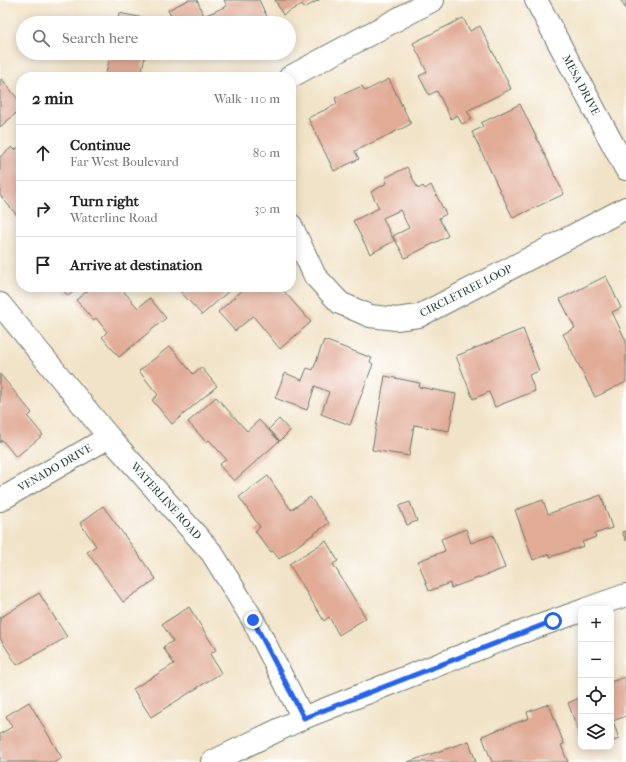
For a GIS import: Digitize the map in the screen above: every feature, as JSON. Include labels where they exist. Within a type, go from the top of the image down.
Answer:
[{"type":"street","points":[[296,74],[433,0]]},
{"type":"street","name":"MESA DRIVE","points":[[536,0],[626,169]]},
{"type":"street","name":"CIRCLETREE LOOP","points":[[296,236],[315,276],[340,303],[370,316],[396,320],[419,316],[626,208]]},
{"type":"street","name":"WATERLINE ROAD","points":[[0,304],[109,437],[212,553],[253,620],[304,718]]},
{"type":"street","name":"VENADO DRIVE","points":[[0,500],[109,437]]},
{"type":"street","points":[[595,606],[626,595]]},
{"type":"street","points":[[212,762],[304,718],[511,636],[578,612]]},
{"type":"building","points":[[188,0],[197,0],[204,16],[171,16],[168,10]]},
{"type":"building","points":[[224,0],[259,0],[267,16],[204,16],[227,6]]},
{"type":"building","points":[[275,0],[319,0],[304,8],[302,4],[283,15]]},
{"type":"building","points":[[621,0],[626,0],[626,10]]},
{"type":"building","points":[[119,13],[134,16],[118,16]]},
{"type":"building","points":[[463,18],[470,31],[480,26],[511,89],[467,111],[472,119],[462,124],[457,115],[451,119],[437,91],[429,95],[419,76],[427,72],[413,43]]},
{"type":"building","points":[[109,60],[144,60],[141,72],[106,72]]},
{"type":"building","points":[[2,79],[16,97],[16,113],[0,127],[0,80]]},
{"type":"building","points":[[389,79],[411,124],[355,151],[359,159],[334,171],[308,118],[337,104],[335,98],[362,86],[365,91]]},
{"type":"building","points":[[520,104],[564,194],[513,218],[472,132],[483,127],[481,123]]},
{"type":"building","points":[[12,147],[15,150],[16,149],[16,214],[0,195],[0,157]]},
{"type":"building","points":[[407,167],[418,189],[423,186],[425,189],[431,185],[446,214],[439,218],[448,236],[405,258],[393,236],[409,228],[400,210],[383,218],[394,241],[370,254],[353,221],[379,208],[371,192],[387,183],[385,178]]},
{"type":"building","points":[[606,276],[621,308],[612,312],[626,341],[626,382],[595,397],[563,334],[575,328],[560,299]]},
{"type":"building","points":[[65,292],[73,292],[68,296]]},
{"type":"building","points":[[86,292],[124,292],[138,308],[150,298],[166,318],[119,357],[102,337],[107,332],[96,318],[93,320],[76,300]]},
{"type":"building","points":[[181,292],[227,292],[202,315]]},
{"type":"building","points":[[240,292],[284,292],[311,322],[280,349],[253,316],[235,331],[218,312]]},
{"type":"building","points":[[523,329],[539,371],[529,375],[535,391],[495,407],[489,392],[473,399],[456,356]]},
{"type":"building","points":[[324,340],[372,358],[370,362],[373,364],[350,425],[321,414],[329,392],[315,386],[307,410],[275,398],[285,373],[302,380],[307,368],[313,370]]},
{"type":"building","points":[[170,346],[193,374],[201,367],[217,386],[172,424],[152,400],[158,395],[139,371]]},
{"type":"building","points":[[0,374],[32,413],[28,417],[43,435],[16,457],[2,440],[0,443]]},
{"type":"building","points":[[385,376],[420,383],[419,387],[456,394],[449,431],[414,425],[409,456],[372,450]]},
{"type":"building","points":[[216,397],[247,431],[259,420],[279,441],[234,481],[219,465],[226,459],[209,440],[206,442],[188,422]]},
{"type":"building","points":[[279,419],[290,431],[280,441],[269,429]]},
{"type":"building","points":[[268,476],[291,510],[310,497],[329,523],[279,559],[273,551],[271,552],[255,531],[260,527],[239,497]]},
{"type":"building","points":[[601,495],[612,528],[594,534],[596,537],[582,542],[584,546],[550,557],[550,554],[533,560],[515,510],[543,500],[548,514]]},
{"type":"building","points":[[410,502],[417,521],[407,525],[399,506]]},
{"type":"building","points":[[103,506],[156,579],[123,602],[87,552],[96,546],[80,523]]},
{"type":"building","points":[[466,529],[471,543],[493,535],[505,568],[451,588],[450,583],[429,591],[418,561],[445,551],[441,539]]},
{"type":"building","points":[[626,531],[626,541],[622,532]]},
{"type":"building","points":[[326,541],[338,561],[333,564],[366,618],[339,635],[329,617],[324,621],[289,564]]},
{"type":"building","points":[[39,593],[67,637],[17,665],[0,638],[0,618]]},
{"type":"building","points":[[189,607],[216,650],[210,654],[221,673],[151,717],[133,689],[174,664],[163,647],[173,641],[162,624]]},
{"type":"building","points":[[625,677],[626,716],[614,721],[614,714],[614,681]]},
{"type":"building","points":[[578,698],[578,730],[568,703]]},
{"type":"building","points":[[29,702],[62,758],[55,762],[0,762],[0,734],[12,727],[6,716]]},
{"type":"building","points":[[549,704],[564,744],[561,745],[568,762],[492,762],[482,736],[529,718],[527,712]]},
{"type":"building","points":[[614,724],[619,739],[614,741]]},
{"type":"building","points":[[469,741],[476,762],[408,762]]},
{"type":"route","points":[[253,620],[304,718],[511,636],[553,621]]}]
